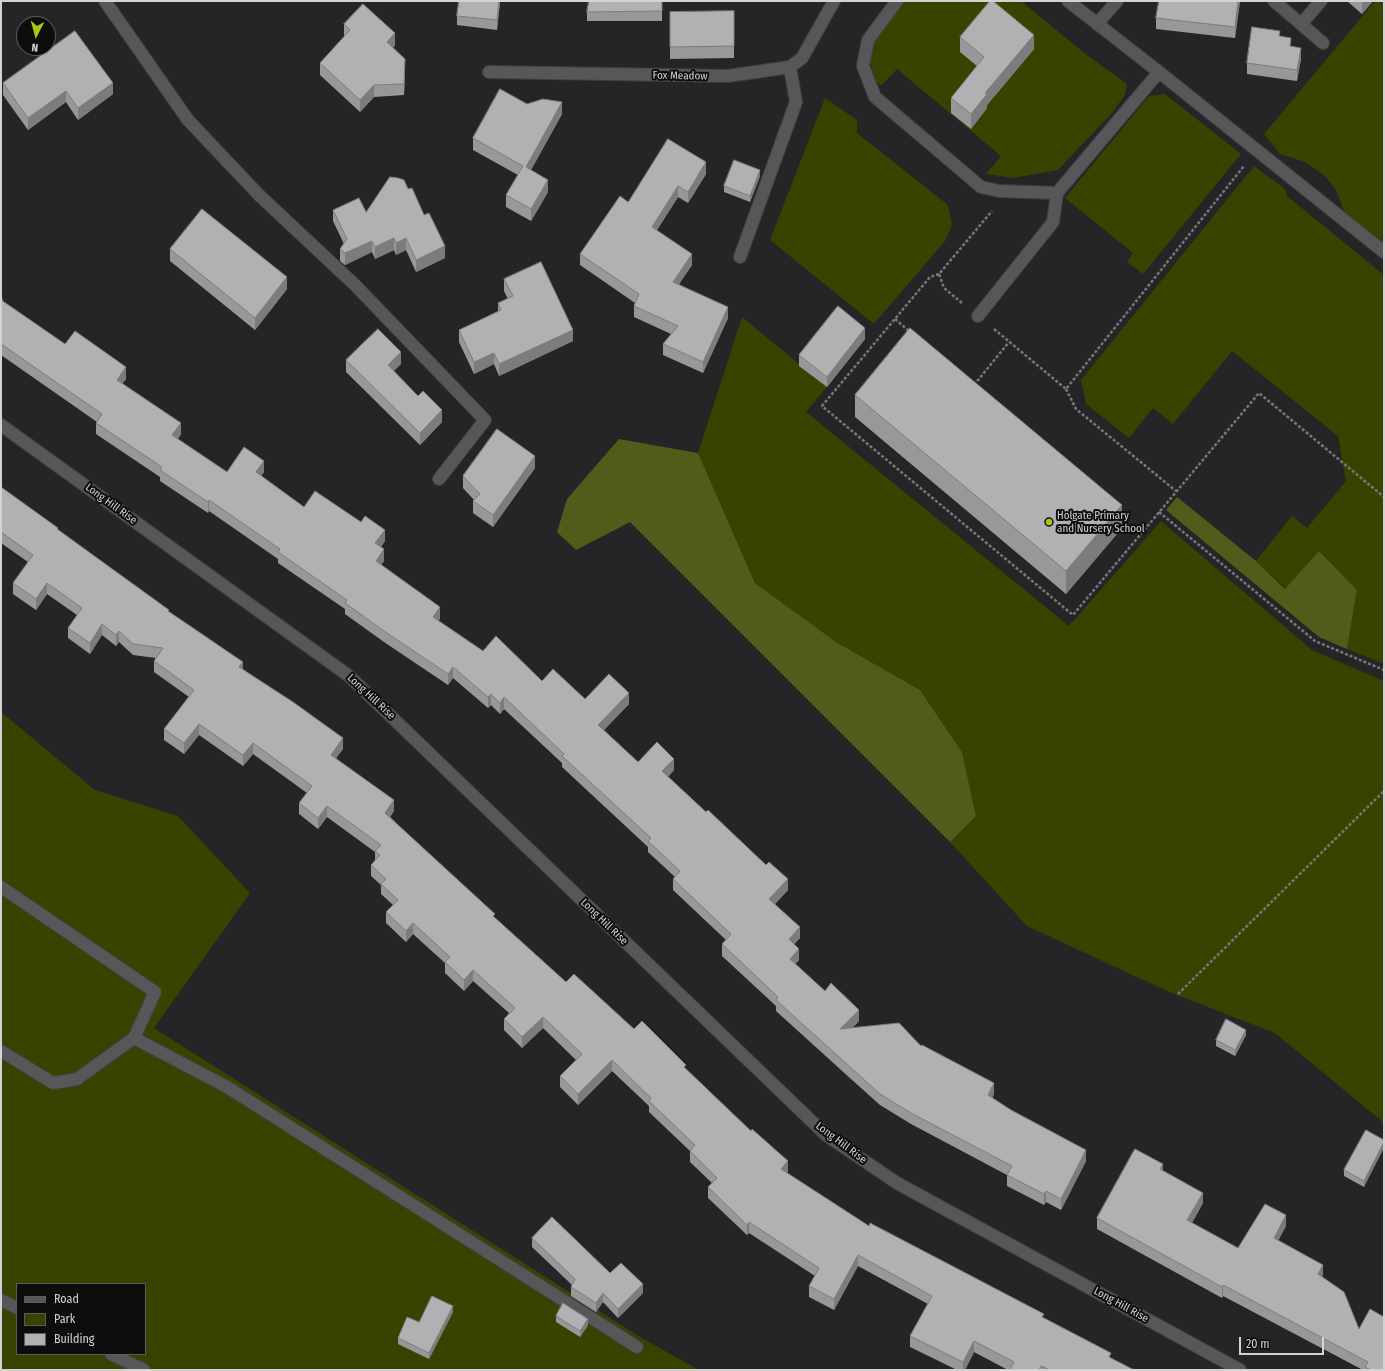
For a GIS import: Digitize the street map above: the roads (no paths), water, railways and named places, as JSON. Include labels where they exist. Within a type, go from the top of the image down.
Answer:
[{"type":"street","points":[[105,1],[188,120],[259,195],[355,285],[485,420],[439,480]]},
{"type":"street","points":[[740,257],[796,102],[790,67],[802,58],[834,1]]},
{"type":"street","points":[[896,1],[868,40],[863,66],[875,97],[981,187],[999,192],[1057,193]]},
{"type":"street","points":[[1068,1],[1384,252]]},
{"type":"street","points":[[1097,24],[1117,1]]},
{"type":"street","points":[[1274,1],[1323,43]]},
{"type":"street","points":[[1301,24],[1320,1]]},
{"type":"street","name":"Fox Meadow","points":[[489,72],[728,76],[790,67]]},
{"type":"street","points":[[978,316],[1054,222],[1057,193],[1159,72]]},
{"type":"street","name":"Long Hill Rise","points":[[1,425],[349,676],[826,1135],[897,1183],[1240,1370]]},
{"type":"street","points":[[1,887],[155,992],[134,1038],[77,1079],[53,1083],[1,1051]]},
{"type":"street","points":[[134,1038],[227,1086],[637,1347]]},
{"type":"street","points":[[1,1300],[16,1308]]},
{"type":"street","points":[[113,1355],[144,1370]]},
{"type":"place","name":"Holgate Primary and Nursery School","points":[[1049,522]]}]
